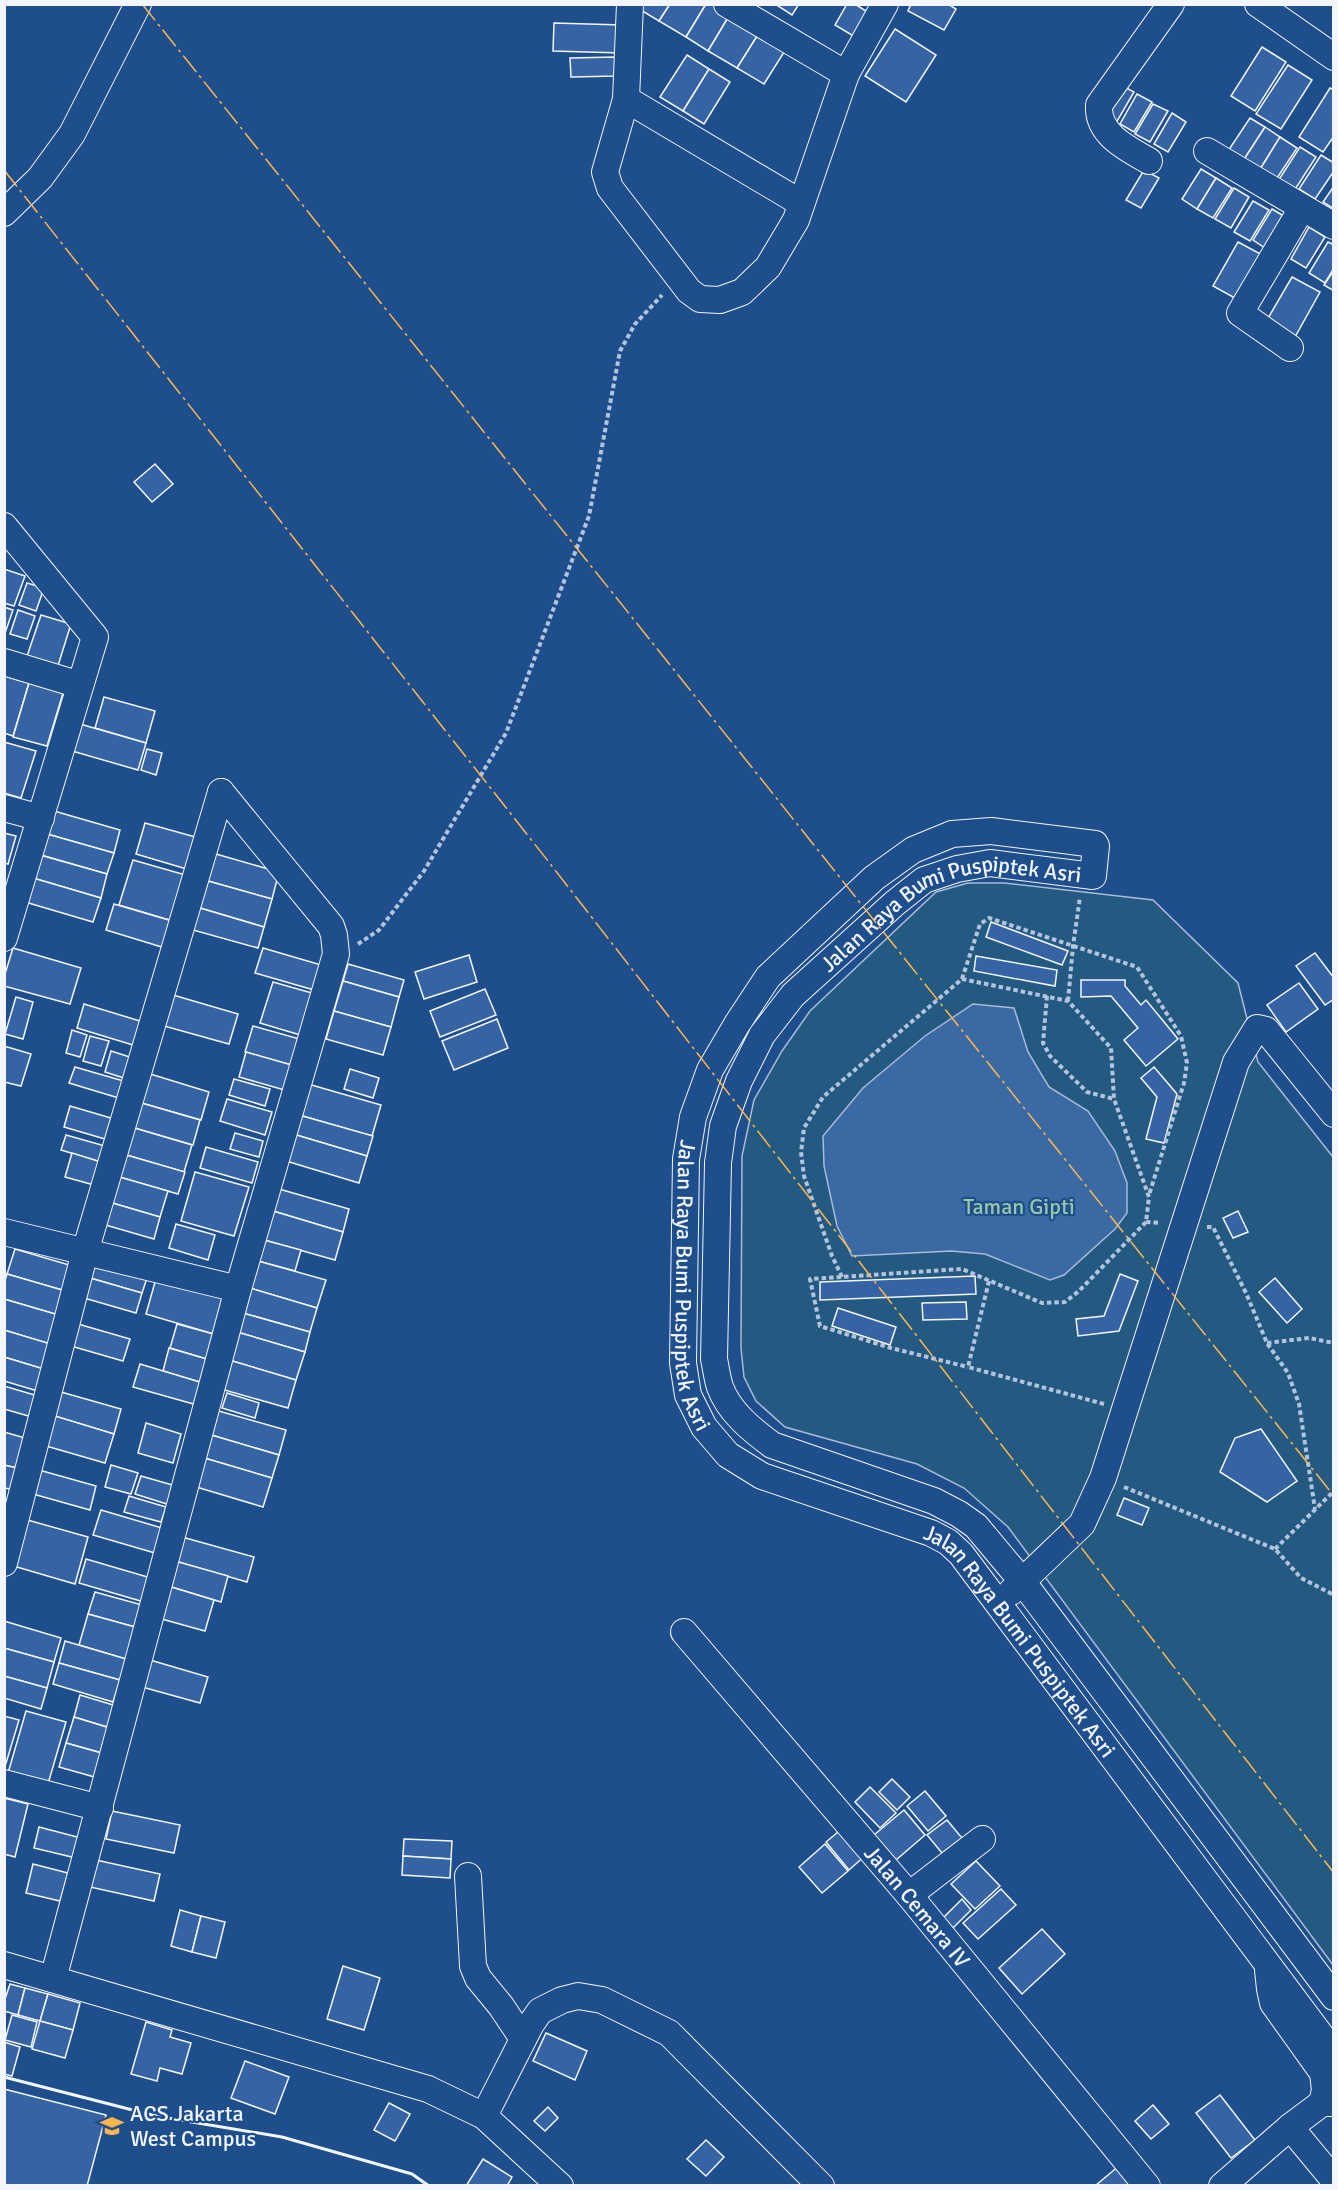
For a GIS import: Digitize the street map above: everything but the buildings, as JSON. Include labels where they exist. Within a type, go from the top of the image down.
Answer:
[{"type":"street","points":[[4,213],[40,178],[72,134],[138,4]]},
{"type":"street","points":[[630,4],[626,99],[605,172],[610,188],[689,291],[700,299],[720,300],[742,292],[768,267],[796,220],[846,74],[885,4]]},
{"type":"street","points":[[727,4],[846,74]]},
{"type":"street","points":[[1149,161],[1124,147],[1105,129],[1100,121],[1099,105],[1171,4]]},
{"type":"street","points":[[1258,4],[1334,57]]},
{"type":"street","points":[[626,99],[801,203]]},
{"type":"street","points":[[1207,151],[1334,226]]},
{"type":"street","points":[[1290,348],[1240,313],[1302,208]]},
{"type":"street","points":[[4,526],[94,637],[4,938]]},
{"type":"street","points":[[4,662],[80,685]]},
{"type":"street","points":[[4,1563],[85,1252],[221,792],[331,926],[336,954],[238,1289],[53,1980]]},
{"type":"street","points":[[4,808],[40,818]]},
{"type":"street","name":"Jalan Raya Bumi Puspiptek Asri","points":[[1334,1997],[1022,1581],[976,1526],[934,1501],[772,1445],[752,1430],[735,1412],[721,1389],[714,1359],[718,1163],[723,1126],[739,1081],[762,1035],[793,995],[895,903],[924,880],[957,868],[990,863],[1093,876],[1095,844],[991,831],[952,834],[913,850],[874,878],[768,977],[710,1070],[693,1117],[687,1159],[683,1363],[688,1395],[704,1427],[728,1455],[762,1476],[931,1533],[948,1542],[961,1554],[1334,2053]]},
{"type":"street","points":[[998,1605],[1082,1524],[1103,1478],[1236,1062],[1257,1028],[1266,1030],[1334,1114]]},
{"type":"street","points":[[4,1232],[238,1289]]},
{"type":"street","name":"Jalan Cemara IV","points":[[684,1632],[909,1895],[1147,2186]]},
{"type":"street","points":[[4,1783],[100,1808]]},
{"type":"street","points":[[909,1895],[982,1839]]},
{"type":"street","points":[[468,1876],[473,1966],[478,1978],[501,2006],[523,2039]]},
{"type":"street","points":[[4,1965],[428,2089],[484,2116],[560,2186]]},
{"type":"street","points":[[1222,2186],[1290,2127],[1328,2103],[1323,2073],[1274,2003],[1268,1967]]},
{"type":"street","points":[[484,2116],[523,2039],[540,2011],[562,2000],[578,1996],[602,2000],[669,2033],[821,2186]]},
{"type":"street","points":[[1290,2127],[1334,2180]]},
{"type":"path","points":[[336,954],[367,940],[379,930],[424,871],[506,733],[589,516],[620,351],[635,324],[656,299],[680,279]]},
{"type":"path","points":[[1068,1001],[1083,876]]},
{"type":"path","points":[[842,1277],[832,1256],[804,1176],[801,1152],[804,1128],[823,1097],[962,979],[980,924],[989,918],[1137,967],[1181,1036],[1187,1063],[1184,1083],[1149,1197],[1146,1222],[1079,1291],[1065,1302],[1042,1303],[962,1269],[842,1277],[810,1279],[820,1326],[891,1348],[1125,1410]]},
{"type":"path","points":[[962,979],[1068,1001],[1112,1048],[1114,1099],[1149,1197]]},
{"type":"path","points":[[1047,996],[1043,1043],[1050,1056],[1088,1092],[1114,1099]]},
{"type":"path","points":[[1146,1222],[1213,1227],[1246,1293],[1267,1343],[1288,1373],[1299,1404],[1315,1509]]},
{"type":"path","points":[[968,1367],[989,1280]]},
{"type":"path","points":[[1267,1343],[1309,1338],[1334,1343]]},
{"type":"path","points":[[1103,1478],[1275,1549],[1300,1578],[1334,1595]]},
{"type":"path","points":[[1275,1549],[1334,1491]]},
{"type":"green space","name":"Taman Gipti","points":[[968,883],[1004,883],[1153,900],[1238,983],[1258,1062],[1333,1157],[1333,1965],[1008,1527],[964,1488],[917,1464],[785,1427],[756,1401],[744,1377],[741,1348],[742,1156],[754,1100],[782,1051],[810,1011],[936,892]]},
{"type":"shaded area","points":[[973,1004],[1014,1008],[1028,1052],[1049,1087],[1088,1111],[1115,1151],[1127,1183],[1127,1213],[1115,1229],[1064,1275],[1050,1280],[985,1254],[951,1251],[852,1256],[837,1226],[824,1166],[823,1136],[863,1088],[925,1036]]},
{"type":"wall","points":[[4,2077],[156,2116],[282,2137],[412,2174],[429,2186]]},
{"type":"power","points":[[142,4],[1334,1496]]},
{"type":"power","points":[[4,170],[548,861],[1334,1873]]},
{"type":"place","name":"ACS Jakarta West Campus","points":[[112,2126]]}]
